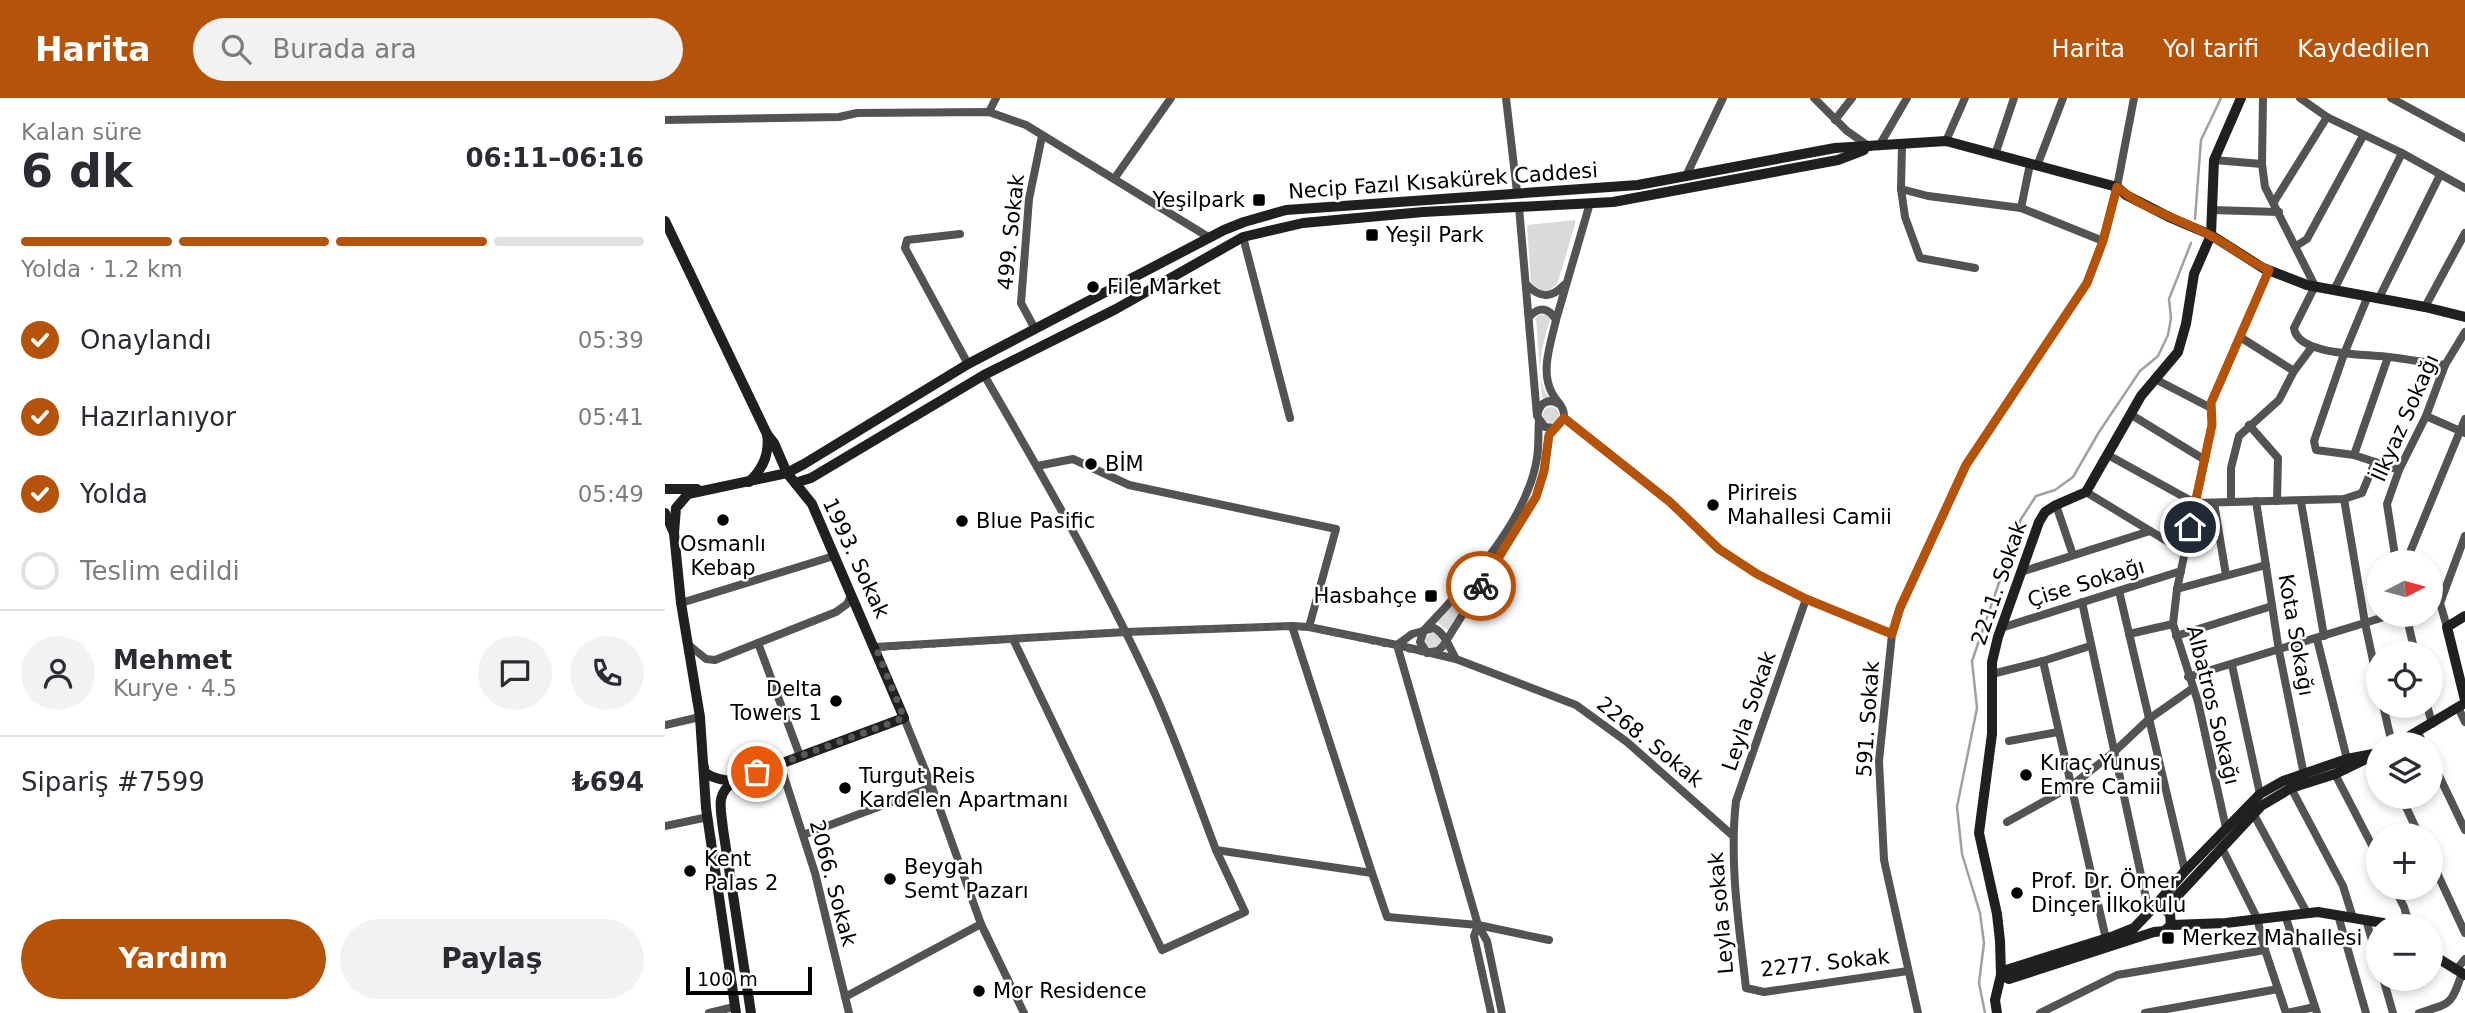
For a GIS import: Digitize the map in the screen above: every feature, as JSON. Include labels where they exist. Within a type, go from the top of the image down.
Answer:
[{"type":"main road","points":[[2086,492],[2130,414],[2178,352],[2186,324],[2194,274],[2211,235],[2214,160],[2241,98]]},
{"type":"main road","name":"Necip Fazıl Kısakürek Caddesi","points":[[706,490],[787,472],[844,441],[968,364],[1244,222],[1286,210],[1517,192],[1607,188],[1835,148],[1946,141],[2117,187],[2126,195],[2171,218],[2211,235],[2269,270],[2315,286],[2465,317]]},
{"type":"main road","name":"Necip Fazıl Kısakürek Caddesi","points":[[795,484],[811,478],[984,375],[1116,309],[1243,237],[1303,223],[1423,212],[1590,203],[1652,196],[1838,160],[1874,147]]},
{"type":"main road","points":[[1517,192],[1519,207]]},
{"type":"main road","points":[[665,221],[767,434],[768,443],[763,465],[757,475],[748,482]]},
{"type":"main road","points":[[1210,238],[1223,247]]},
{"type":"main road","points":[[968,364],[984,375]]},
{"type":"main road","name":"1993. Sokak","points":[[767,434],[787,472],[812,504],[904,718]]},
{"type":"main road","points":[[665,489],[706,490]]},
{"type":"main road","points":[[706,490],[688,494],[680,502],[676,508],[674,533],[681,603],[700,717],[708,817],[735,1010],[749,1008],[720,800],[724,788],[734,781],[904,718]]},
{"type":"main road","name":"2211. Sokak","points":[[1997,1013],[1995,1000],[2001,975],[1997,914],[1979,833],[1992,734],[1992,662],[2001,628],[2039,522],[2045,512],[2086,492]]},
{"type":"main road","points":[[665,513],[674,533]]},
{"type":"main road","points":[[2418,732],[2463,704],[2447,627],[2465,615]]},
{"type":"main road","points":[[2154,932],[2147,926],[2154,911],[2185,871],[2260,794],[2283,781],[2347,759],[2366,755]]},
{"type":"main road","points":[[2366,759],[2335,774],[2291,788],[2276,796],[2253,813],[2222,848],[2134,928],[2013,967],[2001,975],[2008,979],[2164,931],[2171,925],[2318,912],[2366,920]]},
{"type":"main road","points":[[703,765],[704,772],[709,776],[734,781]]},
{"type":"main road","points":[[2154,911],[2170,914],[2171,925]]},
{"type":"main road","points":[[2443,962],[2461,973]]},
{"type":"street","points":[[989,112],[996,98]]},
{"type":"street","points":[[1114,179],[1171,98]]},
{"type":"street","points":[[1506,98],[1517,192]]},
{"type":"street","points":[[1686,176],[1723,98]]},
{"type":"street","points":[[1814,98],[1835,120],[1874,147],[1907,98]]},
{"type":"street","points":[[1835,120],[1852,98]]},
{"type":"street","points":[[1946,141],[1965,98]]},
{"type":"street","points":[[1995,155],[2014,98]]},
{"type":"street","points":[[2021,208],[2033,165],[2063,98]]},
{"type":"street","name":"591. Sokak","points":[[1918,1013],[1884,860],[1879,761],[1892,634],[1900,608],[1966,465],[2087,283],[2103,241],[2117,187],[2134,98]]},
{"type":"street","points":[[2263,98],[2262,163],[2265,187],[2315,286],[2294,328],[2297,338],[2312,347],[2344,354],[2445,365]]},
{"type":"street","points":[[2300,98],[2327,117],[2402,153],[2465,188]]},
{"type":"street","points":[[2391,98],[2465,138]]},
{"type":"street","points":[[665,120],[839,117],[857,113],[989,112],[1026,125],[1210,238]]},
{"type":"street","points":[[2274,202],[2327,117]]},
{"type":"street","name":"499. Sokak","points":[[1034,329],[1021,303],[1029,199],[1042,136]]},
{"type":"street","points":[[2295,246],[2307,239],[2363,136]]},
{"type":"street","points":[[1902,145],[1901,189],[1905,217],[1920,258],[1975,268]]},
{"type":"street","points":[[2334,290],[2402,153]]},
{"type":"street","points":[[2214,160],[2262,163]]},
{"type":"street","points":[[2399,470],[2354,455],[2316,450],[2314,441],[2344,354],[2440,175]]},
{"type":"street","points":[[1901,189],[1928,197],[2021,208],[2103,241]]},
{"type":"street","points":[[1590,203],[1546,364],[1551,392],[1562,406],[1564,418],[1670,502],[1719,549],[1757,574],[1806,599],[1892,634]]},
{"type":"street","points":[[1519,207],[1538,418],[1538,455],[1524,500],[1481,567],[1424,630],[1420,642],[1427,653],[1438,651],[1445,643],[1536,497],[1544,471],[1549,435],[1564,418]]},
{"type":"street","points":[[2211,210],[2279,212]]},
{"type":"street","points":[[2425,307],[2465,233]]},
{"type":"street","points":[[960,234],[907,240],[905,248],[968,364]]},
{"type":"street","points":[[1243,237],[1290,418]]},
{"type":"street","name":"Albatros Sokağı","points":[[2226,828],[2193,688],[2173,624],[2177,589],[2212,425],[2211,403],[2269,270]]},
{"type":"street","points":[[1527,285],[1534,293],[1544,296],[1556,293],[1568,280]]},
{"type":"street","points":[[1530,316],[1536,310],[1546,309],[1552,312],[1556,320]]},
{"type":"street","name":"İlkyaz Sokağı","points":[[2394,550],[2387,504],[2399,470],[2426,416],[2445,365],[2465,332]]},
{"type":"street","points":[[2240,337],[2294,371]]},
{"type":"street","points":[[2231,502],[2231,468],[2239,436],[2279,400],[2294,371],[2312,347]]},
{"type":"street","points":[[2354,455],[2388,357]]},
{"type":"street","points":[[984,375],[1037,466],[1126,632],[1153,688],[1216,850],[1245,912],[1162,950],[1013,639]]},
{"type":"street","points":[[2155,379],[2211,408]]},
{"type":"street","points":[[1555,428],[1545,427],[1538,418],[1539,407],[1546,402],[1555,401],[1562,406]]},
{"type":"street","points":[[2130,414],[2205,460]]},
{"type":"street","points":[[2426,416],[2462,432]]},
{"type":"street","points":[[2411,550],[2462,432],[2465,419]]},
{"type":"street","points":[[2249,425],[2278,458],[2277,501]]},
{"type":"street","points":[[2108,455],[2195,503],[2344,499],[2362,493],[2375,462]]},
{"type":"street","points":[[1037,466],[1073,459],[1129,485],[1336,529],[1309,627]]},
{"type":"street","points":[[2086,492],[2185,552]]},
{"type":"street","points":[[2344,499],[2369,641]]},
{"type":"street","name":"Kota Sokağı","points":[[2256,501],[2279,651],[2304,775]]},
{"type":"street","points":[[2301,502],[2321,637],[2347,759]]},
{"type":"street","points":[[2214,503],[2226,575]]},
{"type":"street","points":[[2056,505],[2073,555]]},
{"type":"street","points":[[2021,572],[2150,531]]},
{"type":"street","points":[[2447,627],[2439,603],[2465,536]]},
{"type":"street","points":[[681,603],[834,556]]},
{"type":"street","points":[[2177,589],[2266,565]]},
{"type":"street","name":"Çise Sokağı","points":[[2001,628],[2181,571]]},
{"type":"street","points":[[2119,591],[2185,871]]},
{"type":"street","points":[[690,646],[706,659],[715,660],[836,612],[847,604],[851,595]]},
{"type":"street","name":"Leyla Sokak","points":[[1732,835],[1736,801],[1806,599]]},
{"type":"street","points":[[2082,602],[2154,911]]},
{"type":"street","points":[[2176,636],[2272,606]]},
{"type":"street","points":[[2188,677],[2365,623]]},
{"type":"street","points":[[2129,634],[2173,624]]},
{"type":"street","points":[[1292,626],[1387,917],[1478,925],[1549,940]]},
{"type":"street","name":"2268. Sokak","points":[[876,648],[1126,632],[1292,626],[1397,645],[1456,659],[1576,705],[1627,742],[1732,835]]},
{"type":"street","points":[[1456,659],[1440,631],[1434,628],[1404,638],[1397,645],[1478,925],[1487,941],[1502,1013]]},
{"type":"street","points":[[758,643],[800,756]]},
{"type":"street","points":[[1992,674],[2091,646]]},
{"type":"street","points":[[2043,661],[2106,939]]},
{"type":"street","points":[[2232,665],[2260,794]]},
{"type":"street","points":[[2007,822],[2070,787],[2115,752],[2149,719],[2193,688]]},
{"type":"street","points":[[2463,704],[2465,722]]},
{"type":"street","points":[[665,725],[700,717]]},
{"type":"street","name":"1993. Sokak","points":[[904,718],[981,924],[1024,1013]]},
{"type":"street","points":[[2430,718],[2432,724]]},
{"type":"street","points":[[2010,741],[2058,732]]},
{"type":"street","name":"2066. Sokak","points":[[780,764],[803,835],[849,1013]]},
{"type":"street","points":[[2335,774],[2366,834]]},
{"type":"street","points":[[2443,784],[2465,830]]},
{"type":"street","points":[[803,835],[932,787]]},
{"type":"street","points":[[2291,788],[2343,886],[2353,918]]},
{"type":"street","points":[[2253,813],[2307,913]]},
{"type":"street","points":[[665,826],[708,817]]},
{"type":"street","name":"Leyla sokak","points":[[1732,835],[1745,988]]},
{"type":"street","points":[[2222,848],[2257,918],[2286,1013],[2316,1010],[2285,915]]},
{"type":"street","points":[[1216,850],[1372,873]]},
{"type":"street","points":[[2443,886],[2465,933]]},
{"type":"street","points":[[2338,915],[2367,1013]]},
{"type":"street","points":[[845,997],[981,924]]},
{"type":"street","points":[[1478,925],[1474,936],[1492,1013]]},
{"type":"street","points":[[2040,1013],[2117,975],[2265,950]]},
{"type":"street","points":[[2419,1013],[2448,1004],[2453,998],[2465,959]]},
{"type":"street","name":"2277. Sokak","points":[[1745,988],[1764,992],[1908,971]]},
{"type":"street","points":[[2145,1013],[2278,989]]},
{"type":"street","points":[[2387,991],[2393,1013]]},
{"type":"street","points":[[709,1013],[735,1010]]},
{"type":"shaded area","points":[[1575,220],[1558,282],[1549,291],[1542,291],[1531,283],[1527,225]]},
{"type":"shaded area","points":[[1546,314],[1550,319],[1540,369],[1543,388],[1548,397],[1542,399],[1536,318]]},
{"type":"shaded area","points":[[1551,407],[1559,415],[1551,423],[1543,415]]},
{"type":"shaded area","points":[[1476,579],[1478,581],[1448,630],[1437,622]]},
{"type":"shaded area","points":[[1430,633],[1436,633],[1441,641],[1439,647],[1430,649],[1425,644],[1425,638]]},
{"type":"waterway","points":[[2195,219],[2201,140],[2221,98]]},
{"type":"waterway","points":[[1985,1013],[1979,983],[1984,943],[1980,913],[1962,854],[1957,807],[1977,708],[1972,661],[2021,519],[2036,496],[2055,490],[2073,477],[2140,371],[2158,356],[2168,335],[2171,318],[2169,299],[2191,243]]},
{"type":"way so far","points":[[757,772],[904,718],[876,648],[1126,632],[1292,626],[1309,627],[1427,653],[1440,650],[1481,586]]},
{"type":"place","name":"Yeşilpark","points":[[1259,200]]},
{"type":"place","name":"Yeşil Park","points":[[1372,235]]},
{"type":"place","name":"File Market","points":[[1093,287]]},
{"type":"place","name":"BİM","points":[[1091,464]]},
{"type":"place","name":"Pirireis Mahallesi Camii","points":[[1713,505]]},
{"type":"place","name":"Osmanlı Kebap","points":[[723,520]]},
{"type":"place","name":"Blue Pasific","points":[[962,521]]},
{"type":"place","name":"Hasbahçe","points":[[1431,596]]},
{"type":"place","name":"Delta Towers 1","points":[[836,701]]},
{"type":"place","name":"Kıraç Yunus Emre Camii","points":[[2026,775]]},
{"type":"place","name":"Turgut Reis Kardelen Apartmanı","points":[[845,788]]},
{"type":"place","name":"Kent Palas 2","points":[[690,871]]},
{"type":"place","name":"Beygah Semt Pazarı","points":[[890,879]]},
{"type":"place","name":"Prof. Dr. Ömer Dinçer İlkokulu","points":[[2017,893]]},
{"type":"place","name":"Merkez Mahallesi","points":[[2168,938]]},
{"type":"place","name":"Mor Residence","points":[[979,991]]},
{"type":"route","points":[[1481,586],[1536,497],[1544,471],[1549,435],[1564,418],[1670,502],[1719,549],[1757,574],[1806,599],[1892,634],[1900,608],[1966,465],[2087,283],[2103,241],[2117,187],[2126,195],[2171,218],[2211,235],[2269,270],[2211,403],[2212,425],[2190,527]]}]
